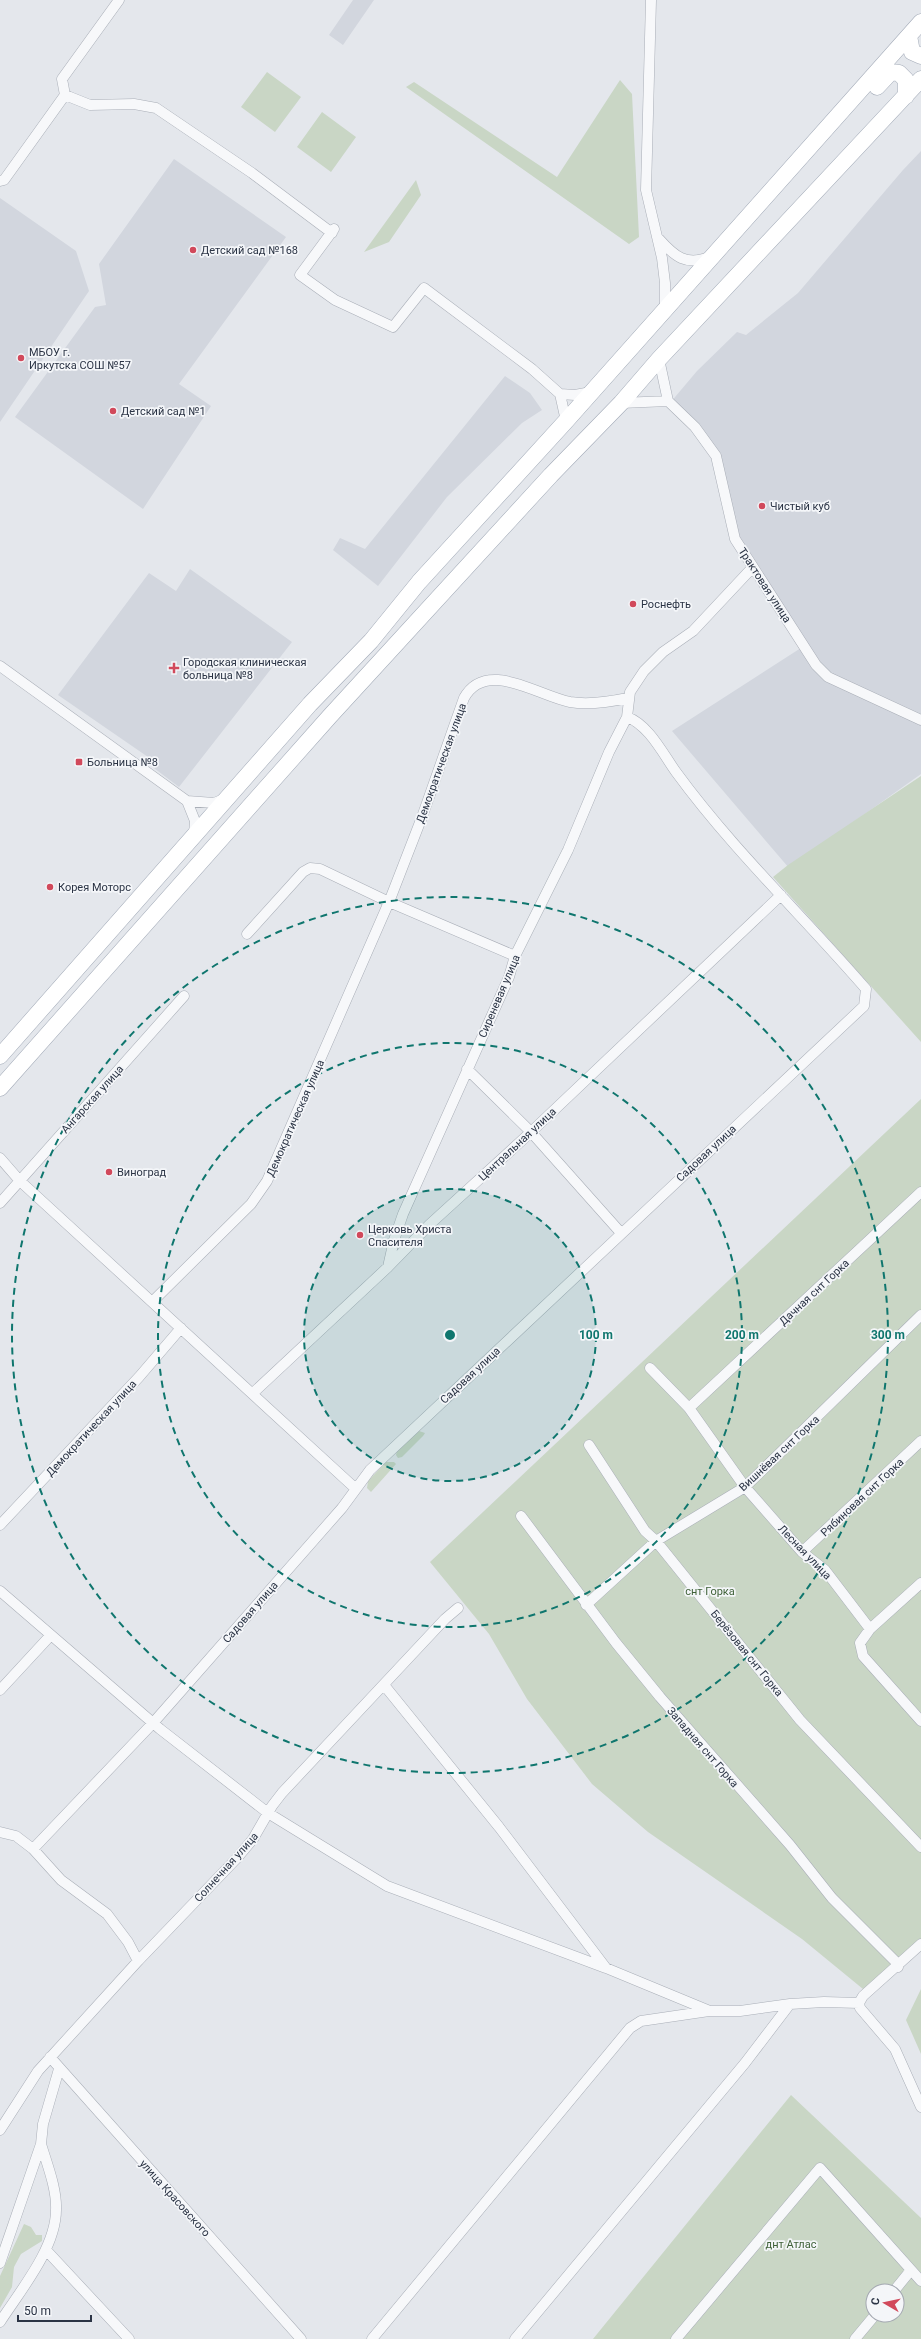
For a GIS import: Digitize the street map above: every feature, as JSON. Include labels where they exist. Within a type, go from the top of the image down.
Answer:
[{"type":"main road","points":[[0,1056],[310,704],[371,640],[419,582],[593,391],[921,22]]},
{"type":"main road","points":[[909,36],[912,52],[921,56]]},
{"type":"main road","points":[[823,132],[865,100],[891,72],[899,73],[906,80],[906,96]]},
{"type":"main road","points":[[1,1088],[335,710],[551,474],[621,403],[659,358],[921,79]]},
{"type":"street","points":[[0,181],[4,180],[65,95],[62,79],[119,0]]},
{"type":"street","points":[[652,0],[646,190],[658,237],[665,283],[665,309]]},
{"type":"street","points":[[65,95],[90,104],[134,104],[156,108],[252,173],[333,231],[300,276],[335,300],[393,327],[424,288],[532,369],[560,394],[566,421]]},
{"type":"street","points":[[658,237],[674,254],[687,261],[698,261],[713,256]]},
{"type":"street","points":[[621,403],[668,401],[659,358]]},
{"type":"street","points":[[560,394],[579,395],[593,391]]},
{"type":"street","name":"Трактовая улица","points":[[668,401],[696,427],[716,456],[735,539],[816,665],[828,677],[921,720]]},
{"type":"street","points":[[627,717],[628,698],[632,687],[644,671],[663,652],[693,631],[753,567]]},
{"type":"street","points":[[0,666],[187,802],[195,821],[194,836]]},
{"type":"street","name":"Демократическая улица","points":[[152,1302],[248,1208],[267,1181],[389,902],[422,817],[464,698],[471,688],[483,681],[495,679],[578,703],[592,703],[628,698]]},
{"type":"street","name":"Сиреневая улица","points":[[388,1268],[394,1240],[403,1214],[509,977],[515,956],[568,850],[609,752],[627,717]]},
{"type":"street","name":"Садовая улица","points":[[33,1849],[153,1723],[342,1508],[378,1462],[621,1233],[855,1016],[866,1004],[866,989],[781,895],[758,872],[723,831],[688,788],[645,729],[637,722],[627,717]]},
{"type":"street","points":[[187,802],[214,803],[227,798]]},
{"type":"street","points":[[247,934],[303,872],[310,868],[320,868],[389,902],[515,956]]},
{"type":"street","name":"Центральная улица","points":[[253,1393],[388,1268],[429,1225],[531,1132],[781,895]]},
{"type":"street","name":"Ангарская улица","points":[[0,1203],[184,996]]},
{"type":"street","points":[[467,1069],[531,1132],[621,1233]]},
{"type":"street","points":[[0,1158],[20,1180],[356,1489]]},
{"type":"street","name":"Дачная снт Горка","points":[[689,1408],[921,1192]]},
{"type":"street","name":"Вишнёвая снт Горка","points":[[586,1605],[656,1541],[745,1487],[921,1315]]},
{"type":"street","name":"Демократическая улица","points":[[0,1525],[139,1377],[181,1328]]},
{"type":"street","name":"Лесная улица","points":[[650,1368],[689,1408],[745,1487],[802,1552],[825,1570],[870,1630]]},
{"type":"street","name":"Рябиновая снт Горка","points":[[802,1552],[921,1441]]},
{"type":"street","name":"Берёзовая снт Горка","points":[[589,1445],[645,1531],[656,1541],[800,1720],[921,1847]]},
{"type":"street","name":"Западная снт Горка","points":[[521,1516],[586,1605],[660,1697],[790,1845],[832,1898],[895,1961],[898,1967]]},
{"type":"street","points":[[921,1583],[870,1630],[860,1643],[863,1656],[921,1721]]},
{"type":"street","points":[[0,1591],[50,1636],[153,1723],[268,1813],[387,1886],[606,1968],[710,2011]]},
{"type":"street","name":"Солнечная улица","points":[[0,2130],[30,2081],[50,2057],[138,1961],[237,1858],[259,1831],[268,1813],[282,1793],[445,1619],[458,1608]]},
{"type":"street","points":[[0,1690],[50,1636]]},
{"type":"street","points":[[384,1685],[499,1827],[606,1968]]},
{"type":"street","points":[[0,1832],[16,1836],[33,1849],[67,1885],[107,1914],[128,1942],[138,1961]]},
{"type":"street","points":[[921,1944],[898,1967],[863,1996],[859,2003],[860,2008],[895,2049],[918,2091],[921,2107]]},
{"type":"street","points":[[372,2339],[630,2028],[641,2021],[710,2011],[740,2011],[790,2004],[824,2002],[859,2003]]},
{"type":"street","points":[[515,2339],[740,2069],[790,2004]]},
{"type":"street","name":"улица Красовского","points":[[50,2057],[59,2069],[301,2339]]},
{"type":"street","points":[[0,2263],[41,2144],[43,2124],[59,2069]]},
{"type":"street","points":[[0,2322],[46,2250],[53,2231],[56,2209],[41,2144]]},
{"type":"street","points":[[676,2339],[820,2168],[921,2281]]},
{"type":"street","points":[[46,2250],[129,2339]]},
{"type":"street","points":[[900,2283],[911,2270]]},
{"type":"street","points":[[855,2339],[868,2323]]},
{"type":"shaded area","points":[[353,0],[374,0],[343,45],[329,35]]},
{"type":"shaded area","points":[[921,151],[921,774],[789,868],[672,731],[804,646],[735,539],[716,456],[670,403],[697,371],[737,332],[746,335],[798,293]]},
{"type":"shaded area","points":[[174,159],[286,237],[179,384],[211,406],[143,509],[15,417],[95,307],[106,305],[99,264]]},
{"type":"shaded area","name":"МБОУ г. Иркутска СОШ №57","points":[[0,198],[76,251],[89,291],[0,422]]},
{"type":"shaded area","points":[[505,376],[530,393],[542,410],[522,423],[447,497],[378,586],[333,550],[340,538],[365,549]]},
{"type":"shaded area","name":"Городская клиническая больница №8","points":[[190,569],[292,642],[179,787],[146,762],[148,757],[58,695],[149,573],[176,591]]},
{"type":"green space","points":[[267,72],[301,97],[275,132],[241,107]]},
{"type":"green space","points":[[620,80],[632,94],[639,237],[629,244],[406,87],[414,82],[557,177]]},
{"type":"green space","points":[[322,112],[356,137],[331,172],[297,147]]},
{"type":"green space","points":[[416,180],[421,195],[389,242],[364,252]]},
{"type":"green space","points":[[921,776],[921,1042],[773,877],[788,865]]},
{"type":"green space","name":"снт Горка","points":[[921,1099],[921,1942],[863,1989],[802,1939],[648,1832],[592,1784],[527,1699],[489,1634],[430,1562]]},
{"type":"green space","points":[[419,1431],[425,1433],[402,1457],[398,1458],[396,1455],[397,1451]]},
{"type":"green space","points":[[386,1462],[394,1462],[396,1464],[371,1492],[367,1488],[368,1481]]},
{"type":"green space","points":[[921,1989],[921,2054],[906,2020]]},
{"type":"green space","name":"днт Атлас","points":[[791,2095],[921,2218],[921,2339],[593,2339]]},
{"type":"green space","points":[[24,2224],[31,2227],[36,2235],[42,2235],[42,2241],[21,2254],[14,2267],[12,2287],[0,2308],[0,2276]]},
{"type":"place","name":"Детский сад №168","points":[[193,250]]},
{"type":"place","name":"МБОУ г. Иркутска СОШ №57","points":[[21,358]]},
{"type":"place","name":"Детский сад №1","points":[[113,411]]},
{"type":"place","name":"Чистый куб","points":[[762,506]]},
{"type":"place","name":"Роснефть","points":[[633,604]]},
{"type":"place","name":"Городская клиническая больница №8","points":[[174,668]]},
{"type":"place","name":"Больница №8","points":[[79,762]]},
{"type":"place","name":"Корея Моторс","points":[[50,887]]},
{"type":"place","name":"Виноград","points":[[109,1172]]},
{"type":"place","name":"Церковь Христа Спасителя","points":[[360,1235]]}]
